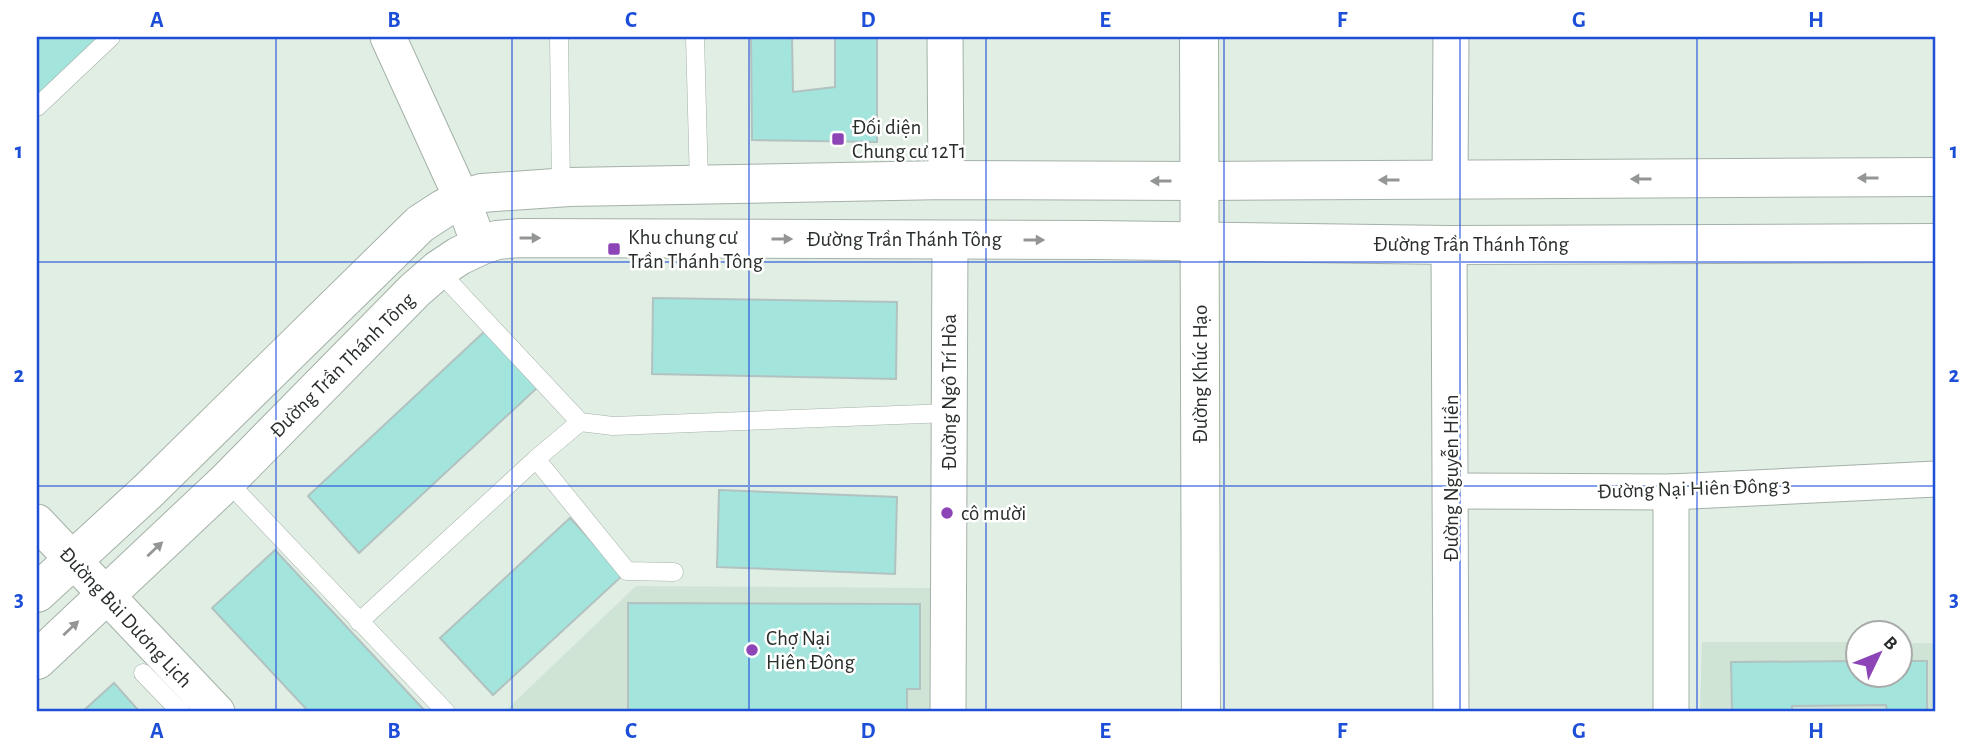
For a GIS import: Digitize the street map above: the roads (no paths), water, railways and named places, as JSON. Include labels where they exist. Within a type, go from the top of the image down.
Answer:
[{"type":"street","points":[[388,37],[462,199],[480,246]]},
{"type":"street","points":[[945,37],[946,180]]},
{"type":"street","name":"Đường Khúc Hạo","points":[[1199,37],[1201,712]]},
{"type":"street","points":[[1450,180],[1451,37]]},
{"type":"street","points":[[37,593],[148,491],[420,224],[462,199],[502,190],[946,180],[1936,177]]},
{"type":"street","name":"Đường Trần Thánh Tông","points":[[37,660],[227,481],[415,290],[459,256],[497,240],[950,239],[1449,245],[1936,243]]},
{"type":"street","name":"Đường Ngô Trí Hòa","points":[[948,712],[950,239]]},
{"type":"street","name":"Đường Nguyễn Hiền","points":[[1449,245],[1451,712]]},
{"type":"street","name":"Đường Nại Hiên Đông 3","points":[[1452,491],[1671,492],[1936,479]]},
{"type":"street","points":[[1671,492],[1671,712]]},
{"type":"street","name":"Đường Bùi Dương Lịch","points":[[37,522],[216,712]]},
{"type":"lane","points":[[37,107],[111,37]]},
{"type":"lane","points":[[559,37],[561,187]]},
{"type":"lane","points":[[695,37],[699,184]]},
{"type":"lane","points":[[438,270],[580,422],[613,426],[949,413]]},
{"type":"lane","points":[[359,622],[537,458],[580,422]]},
{"type":"lane","points":[[537,458],[627,571],[674,572]]},
{"type":"lane","points":[[227,481],[446,712]]},
{"type":"lane","points":[[143,673],[181,712]]},
{"type":"place","name":"Đối diện Chung cư 12T1","points":[[838,139]]},
{"type":"place","name":"Khu chung cư Trần Thánh Tông","points":[[614,249]]},
{"type":"place","name":"cô mười","points":[[947,513]]},
{"type":"place","name":"Chợ Nại Hiên Đông","points":[[752,650]]}]
